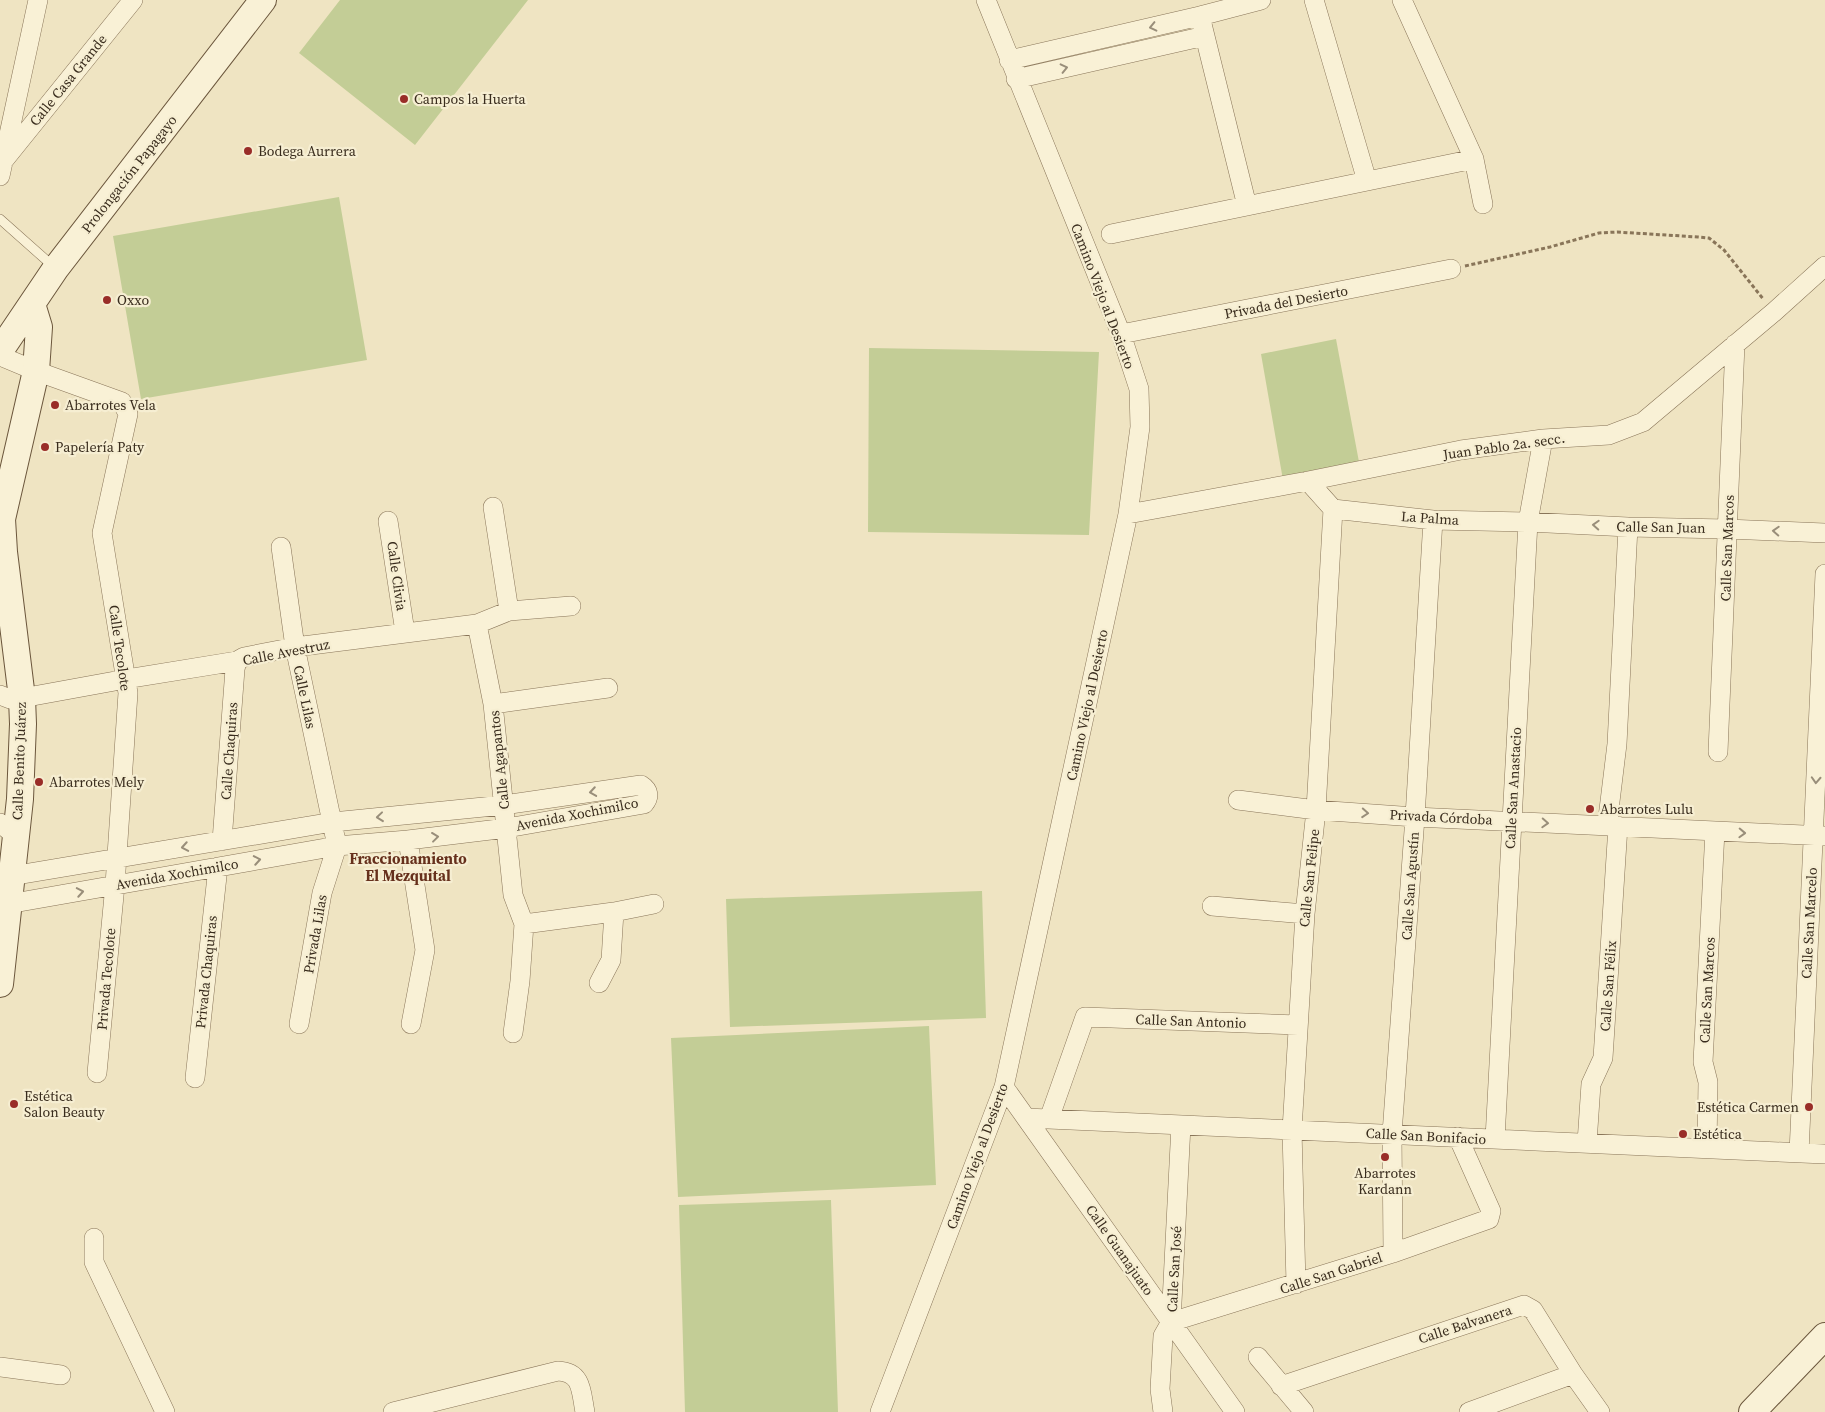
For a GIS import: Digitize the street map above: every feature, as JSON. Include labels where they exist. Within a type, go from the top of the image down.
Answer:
[{"type":"street","points":[[2,168],[38,0]]},
{"type":"street","name":"Calle Casa Grande","points":[[2,168],[132,0]]},
{"type":"street","name":"Prolongación Papagayo","points":[[0,352],[56,268],[262,0]]},
{"type":"street","name":"Camino Viejo al Desierto","points":[[880,1412],[1004,1087],[1128,514],[1140,427],[1139,389],[1121,334],[1016,79],[986,0]]},
{"type":"street","points":[[1009,60],[1261,0]]},
{"type":"street","points":[[1314,0],[1367,181]]},
{"type":"street","points":[[1402,0],[1474,159],[1483,204]]},
{"type":"street","points":[[1200,16],[1247,206]]},
{"type":"street","points":[[1016,79],[1205,36]]},
{"type":"street","points":[[1111,234],[1474,159]]},
{"type":"street","name":"Juan Pablo 2a. secc.","points":[[1128,514],[1308,481],[1461,450],[1543,439],[1609,434],[1643,422],[1774,312],[1825,266]]},
{"type":"street","name":"Privada del Desierto","points":[[1121,334],[1451,269]]},
{"type":"street","name":"Calle Benito Juárez","points":[[0,984],[2,948],[12,876],[8,830],[22,763],[11,696],[2,519],[36,371],[39,327],[32,304]]},
{"type":"street","name":"Calle San Marcos","points":[[1718,752],[1735,344]]},
{"type":"street","points":[[0,356],[36,371]]},
{"type":"street","name":"Calle Tecolote","points":[[36,371],[122,402],[128,414],[102,533],[128,693],[115,885]]},
{"type":"street","name":"Calle San Anastacio","points":[[1495,1139],[1528,522],[1543,439]]},
{"type":"street","points":[[1308,481],[1333,510]]},
{"type":"street","points":[[492,507],[509,611]]},
{"type":"street","name":"La Palma","points":[[1333,510],[1434,520],[1528,522]]},
{"type":"street","name":"Calle San Felipe","points":[[1296,1284],[1292,1130],[1305,914],[1316,810],[1333,510]]},
{"type":"street","name":"Calle San Agustín","points":[[1393,1253],[1392,1134],[1434,520]]},
{"type":"street","name":"Calle Clivia","points":[[388,521],[405,632]]},
{"type":"street","name":"Calle San Juan","points":[[1528,522],[1825,533]]},
{"type":"street","name":"Calle San Félix","points":[[1586,1143],[1591,1084],[1603,1058],[1628,527]]},
{"type":"street","name":"Calle Lilas","points":[[281,547],[295,647],[337,846]]},
{"type":"street","name":"Calle San Marcelo","points":[[1799,1153],[1819,836],[1825,574]]},
{"type":"street","name":"Calle Avestruz","points":[[11,696],[237,661],[244,657],[295,647],[477,624],[509,611],[571,606]]},
{"type":"street","name":"Calle Agapantos","points":[[477,624],[493,704],[513,895],[524,924]]},
{"type":"street","name":"Calle Chaquiras","points":[[222,841],[234,669],[237,661]]},
{"type":"street","points":[[493,704],[608,688]]},
{"type":"street","name":"Avenida Xochimilco","points":[[8,904],[337,846],[408,840],[507,828],[644,804],[648,791],[642,785],[504,805],[332,822],[12,876]]},
{"type":"street","name":"Privada Córdoba","points":[[1238,800],[1316,810],[1819,836]]},
{"type":"street","name":"Calle San Marcos","points":[[1707,1148],[1708,1082],[1703,1062],[1715,831]]},
{"type":"street","points":[[408,840],[425,950],[411,1024]]},
{"type":"street","name":"Privada Lilas","points":[[298,1024],[322,893],[337,846]]},
{"type":"street","name":"Privada Chaquiras","points":[[195,1078],[218,867]]},
{"type":"street","name":"Privada Tecolote","points":[[98,1073],[115,885]]},
{"type":"street","points":[[513,1033],[520,981],[524,924],[614,912],[654,904]]},
{"type":"street","points":[[1212,906],[1305,914]]},
{"type":"street","points":[[599,983],[611,960],[614,912]]},
{"type":"street","name":"Calle San Antonio","points":[[1049,1119],[1085,1017],[1298,1025]]},
{"type":"street","name":"Calle Guanajuato","points":[[1004,1087],[1235,1412]]},
{"type":"street","name":"Calle San Bonifacio","points":[[1026,1118],[1825,1154]]},
{"type":"street","name":"Calle San José","points":[[1163,1412],[1160,1389],[1163,1336],[1171,1322],[1181,1125]]},
{"type":"street","name":"Calle San Gabriel","points":[[1171,1322],[1393,1253],[1489,1219],[1492,1210],[1458,1137]]},
{"type":"street","points":[[94,1238],[94,1262],[165,1412]]},
{"type":"street","name":"Calle Balvanera","points":[[1281,1386],[1524,1305],[1533,1310],[1573,1374],[1600,1412]]},
{"type":"street","points":[[1752,1412],[1825,1336]]},
{"type":"street","points":[[1258,1357],[1304,1412]]},
{"type":"street","points":[[0,1367],[61,1375]]},
{"type":"street","points":[[394,1412],[558,1371],[567,1371],[580,1383],[585,1412]]},
{"type":"street","points":[[1468,1412],[1573,1374]]},
{"type":"lane","points":[[0,219],[56,268]]},
{"type":"path","points":[[1451,269],[1599,234],[1617,232],[1709,238],[1724,250],[1774,312]]},
{"type":"green space","name":"Campos la Huerta","points":[[340,0],[528,0],[415,145],[299,53]]},
{"type":"green space","points":[[339,197],[367,360],[141,399],[113,236]]},
{"type":"green space","points":[[1336,339],[1359,462],[1283,480],[1261,354]]},
{"type":"green space","points":[[869,348],[1099,352],[1089,535],[868,532]]},
{"type":"green space","points":[[982,891],[986,1018],[730,1027],[726,899]]},
{"type":"green space","points":[[929,1026],[936,1185],[678,1197],[671,1038]]},
{"type":"green space","points":[[831,1200],[838,1412],[685,1412],[679,1205]]},
{"type":"place","name":"Campos la Huerta","points":[[404,99]]},
{"type":"place","name":"Bodega Aurrera","points":[[248,151]]},
{"type":"place","name":"Oxxo","points":[[107,300]]},
{"type":"place","name":"Abarrotes Vela","points":[[55,405]]},
{"type":"place","name":"Papelería Paty","points":[[45,447]]},
{"type":"place","name":"Abarrotes Mely","points":[[39,782]]},
{"type":"place","name":"Abarrotes Lulu","points":[[1590,809]]},
{"type":"place","name":"Estética Salon Beauty","points":[[14,1104]]},
{"type":"place","name":"Estética Carmen","points":[[1809,1107]]},
{"type":"place","name":"Estética","points":[[1683,1134]]},
{"type":"place","name":"Abarrotes Kardann","points":[[1385,1157]]},
{"type":"district","name":"Fraccionamiento El Mezquital","points":[[408,868]]}]
